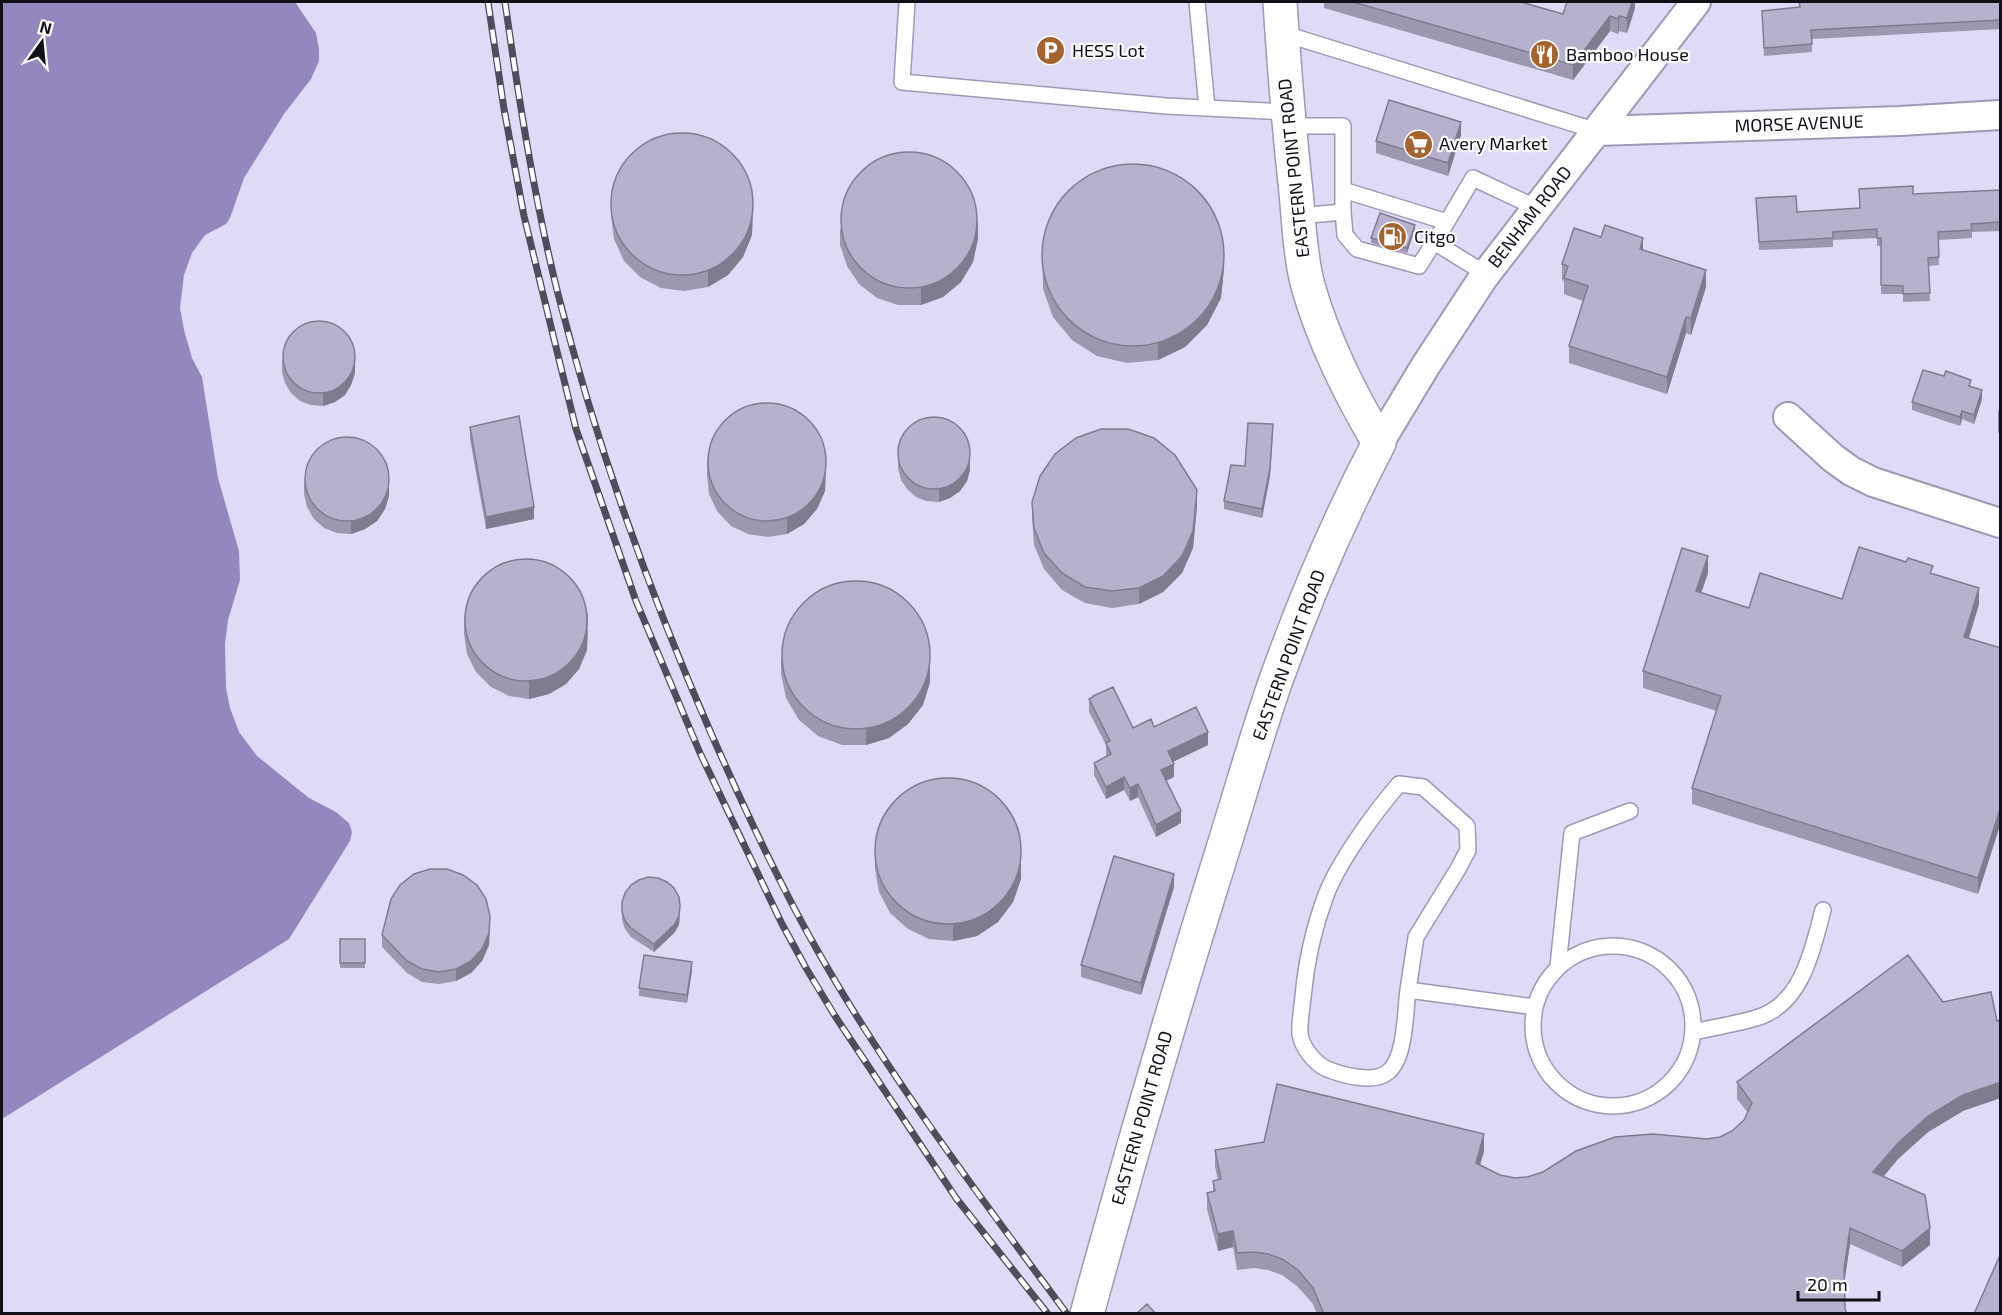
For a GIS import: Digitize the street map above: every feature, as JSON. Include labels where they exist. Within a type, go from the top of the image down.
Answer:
[{"type":"main road","name":"EASTERN POINT ROAD","points":[[1087,1314],[1166,1031],[1276,682],[1301,613],[1336,531],[1379,443],[1347,386],[1308,286],[1302,259],[1288,119],[1281,17]]},
{"type":"street","name":"BENHAM ROAD","points":[[1379,443],[1426,365],[1486,274],[1696,2]]},
{"type":"street","name":"MORSE AVENUE","points":[[1597,132],[2001,115]]},
{"type":"street","points":[[1788,417],[1833,458],[1851,471],[1873,482],[2001,523]]},
{"type":"lane","points":[[908,2],[902,82],[1208,108],[1343,126],[1345,235],[1357,249],[1419,266],[1473,178],[1537,208]]},
{"type":"lane","points":[[1197,2],[1208,108]]},
{"type":"lane","points":[[1281,17],[1597,132]]},
{"type":"lane","points":[[1343,190],[1447,222]]},
{"type":"lane","points":[[1298,216],[1343,213]]},
{"type":"lane","points":[[1434,242],[1486,274]]},
{"type":"lane","points":[[1399,784],[1423,788],[1467,826],[1468,850],[1416,937],[1408,990],[1400,1057],[1388,1073],[1369,1079],[1325,1068],[1308,1053],[1300,1035],[1305,982],[1311,948],[1327,894],[1341,864],[1399,784]]},
{"type":"lane","points":[[1557,966],[1572,833],[1630,811]]},
{"type":"lane","points":[[1694,1032],[1762,1016],[1786,1002],[1801,978],[1813,947],[1823,910]]},
{"type":"lane","points":[[1608,945],[1635,948],[1660,960],[1679,979],[1691,1004],[1694,1032],[1688,1057],[1675,1079],[1654,1095],[1631,1105],[1604,1106],[1579,1099],[1558,1085],[1542,1065],[1533,1040],[1535,1006],[1541,988],[1557,966],[1581,951],[1608,945]]},
{"type":"lane","points":[[1408,990],[1535,1006]]},
{"type":"shaded area","points":[[2,2],[295,2],[316,33],[319,61],[311,79],[284,114],[244,178],[226,224],[205,235],[192,253],[184,275],[180,308],[192,358],[202,377],[218,478],[239,551],[240,580],[228,620],[225,644],[226,688],[230,708],[239,732],[257,756],[309,798],[336,812],[349,823],[352,832],[350,841],[289,939],[2,1119]]},
{"type":"building","points":[[1353,2],[1521,2],[1563,14],[1567,2],[1632,2],[1627,18],[1619,16],[1618,19],[1610,16],[1573,65]]},
{"type":"building","points":[[1799,2],[2001,2],[2001,20],[1811,30],[1812,44],[1764,48],[1762,11],[1800,7]]},
{"type":"building","name":"Avery Market","points":[[1389,100],[1461,122],[1448,163],[1376,141]]},
{"type":"building","points":[[682,133],[709,139],[732,154],[747,177],[753,204],[747,231],[732,254],[709,269],[682,275],[655,269],[632,254],[617,231],[611,204],[617,177],[632,154],[655,139]]},
{"type":"building","points":[[909,152],[935,157],[947,163],[957,172],[966,182],[972,194],[977,220],[972,246],[966,258],[957,268],[947,277],[935,283],[909,288],[883,283],[871,277],[861,268],[852,258],[846,246],[841,220],[846,194],[852,182],[861,172],[871,163],[883,157]]},
{"type":"building","points":[[1133,164],[1168,171],[1197,191],[1217,220],[1224,255],[1217,290],[1197,319],[1168,339],[1133,346],[1098,339],[1069,319],[1049,290],[1042,255],[1049,220],[1069,191],[1098,171]]},
{"type":"building","points":[[1913,186],[1913,194],[2001,190],[2001,222],[1971,224],[1972,230],[1938,232],[1939,257],[1928,258],[1930,293],[1903,294],[1903,286],[1881,285],[1881,238],[1877,238],[1877,229],[1833,232],[1833,238],[1759,242],[1756,198],[1796,196],[1797,212],[1860,208],[1859,189]]},
{"type":"building","name":"Citgo","points":[[1380,213],[1415,225],[1407,248],[1371,238]]},
{"type":"building","points":[[1605,225],[1643,238],[1640,249],[1706,270],[1691,318],[1686,317],[1667,377],[1569,346],[1588,286],[1564,278],[1568,266],[1562,264],[1574,228],[1601,237]]},
{"type":"building","points":[[319,321],[339,327],[349,337],[355,357],[349,377],[339,387],[319,393],[299,387],[289,377],[283,357],[289,337],[299,327]]},
{"type":"building","points":[[1923,370],[1944,376],[1946,371],[1971,380],[1969,386],[1982,390],[1974,415],[1962,411],[1960,417],[1912,402]]},
{"type":"building","points":[[767,403],[790,408],[809,420],[821,439],[826,462],[821,485],[809,504],[790,516],[767,521],[744,516],[725,504],[713,485],[708,462],[713,439],[725,420],[744,408]]},
{"type":"building","points":[[1999,411],[2001,411],[2001,432],[1999,432]]},
{"type":"building","points":[[519,416],[534,507],[486,517],[470,427]]},
{"type":"building","points":[[934,417],[954,423],[964,433],[970,453],[964,473],[954,483],[934,489],[914,483],[904,473],[898,453],[904,433],[914,423]]},
{"type":"building","points":[[1248,423],[1273,424],[1270,468],[1262,509],[1224,501],[1231,465],[1245,466]]},
{"type":"building","points":[[1101,429],[1128,429],[1154,438],[1175,455],[1197,490],[1193,531],[1182,556],[1163,576],[1139,588],[1112,591],[1085,587],[1062,573],[1044,553],[1034,528],[1032,502],[1040,476],[1055,454],[1076,438]]},
{"type":"building","points":[[347,437],[363,440],[377,449],[386,463],[389,479],[386,495],[377,509],[363,518],[347,521],[331,518],[317,509],[308,495],[305,479],[308,463],[317,449],[331,440]]},
{"type":"building","points":[[1859,547],[1906,562],[1908,558],[1933,566],[1930,573],[1979,588],[1964,637],[2001,648],[2001,806],[1978,878],[1692,788],[1721,696],[1643,671],[1682,548],[1708,556],[1696,591],[1749,608],[1760,573],[1842,599]]},
{"type":"building","points":[[526,559],[549,563],[569,577],[583,597],[587,620],[583,643],[569,663],[549,677],[526,681],[503,677],[483,663],[469,643],[465,620],[469,597],[483,577],[503,563]]},
{"type":"building","points":[[856,581],[870,582],[884,587],[897,593],[908,603],[918,614],[924,627],[929,641],[929,669],[924,683],[918,696],[908,707],[897,717],[884,723],[870,728],[856,729],[842,728],[828,723],[815,717],[804,707],[794,696],[788,683],[783,669],[782,655],[783,641],[788,627],[794,614],[804,603],[815,593],[828,587],[842,582]]},
{"type":"building","points":[[1113,687],[1133,728],[1151,719],[1154,727],[1196,707],[1208,732],[1168,751],[1174,764],[1161,770],[1181,811],[1156,825],[1138,784],[1130,788],[1124,777],[1106,787],[1094,763],[1111,754],[1106,743],[1110,741],[1089,699]]},
{"type":"building","points":[[948,778],[962,779],[976,784],[989,790],[1000,799],[1009,810],[1015,823],[1020,837],[1020,865],[1015,879],[1009,892],[1000,903],[989,912],[976,918],[962,923],[948,924],[934,923],[920,918],[907,912],[896,903],[887,892],[881,879],[876,865],[875,851],[876,837],[881,823],[887,810],[896,799],[907,790],[920,784],[934,779]]},
{"type":"building","points":[[1114,856],[1174,874],[1141,983],[1081,965]]},
{"type":"building","points":[[430,869],[447,869],[463,875],[477,885],[486,899],[490,916],[489,933],[482,949],[471,961],[456,969],[439,972],[422,969],[407,961],[382,935],[391,899],[400,885],[414,874]]},
{"type":"building","points":[[648,877],[658,878],[674,888],[679,897],[680,906],[679,916],[674,925],[654,944],[631,928],[622,912],[625,893],[631,885]]},
{"type":"building","points":[[340,939],[365,939],[365,963],[340,963]]},
{"type":"building","points":[[644,955],[692,962],[687,995],[639,988]]},
{"type":"building","points":[[1908,955],[1943,1002],[1991,992],[1997,1021],[2001,1020],[2001,1082],[1963,1095],[1928,1116],[1898,1143],[1873,1172],[1925,1195],[1930,1228],[1902,1251],[1850,1228],[1844,1269],[1847,1314],[1324,1314],[1313,1288],[1297,1269],[1282,1259],[1268,1254],[1237,1253],[1233,1231],[1218,1234],[1207,1193],[1215,1191],[1213,1181],[1221,1179],[1215,1150],[1264,1142],[1277,1084],[1484,1134],[1476,1163],[1500,1175],[1515,1178],[1527,1177],[1543,1172],[1576,1151],[1615,1137],[1653,1134],[1707,1139],[1720,1137],[1732,1131],[1744,1120],[1752,1103],[1737,1082]]},
{"type":"building","points":[[2001,1253],[2001,1314],[1974,1314]]},
{"type":"building","points":[[1147,1304],[1156,1314],[1136,1314]]},
{"type":"railway","points":[[488,2],[504,109],[524,216],[576,429],[636,601],[700,753],[782,924],[835,1016],[956,1198],[1048,1314]]},
{"type":"railway","points":[[505,2],[534,185],[549,258],[573,351],[608,464],[647,576],[714,740],[775,871],[844,996],[936,1135],[1067,1314]]},
{"type":"place","name":"HESS Lot","points":[[1051,51]]},
{"type":"place","name":"Bamboo House","points":[[1545,55]]},
{"type":"place","name":"Avery Market","points":[[1418,144]]},
{"type":"place","name":"Citgo","points":[[1393,237]]}]
